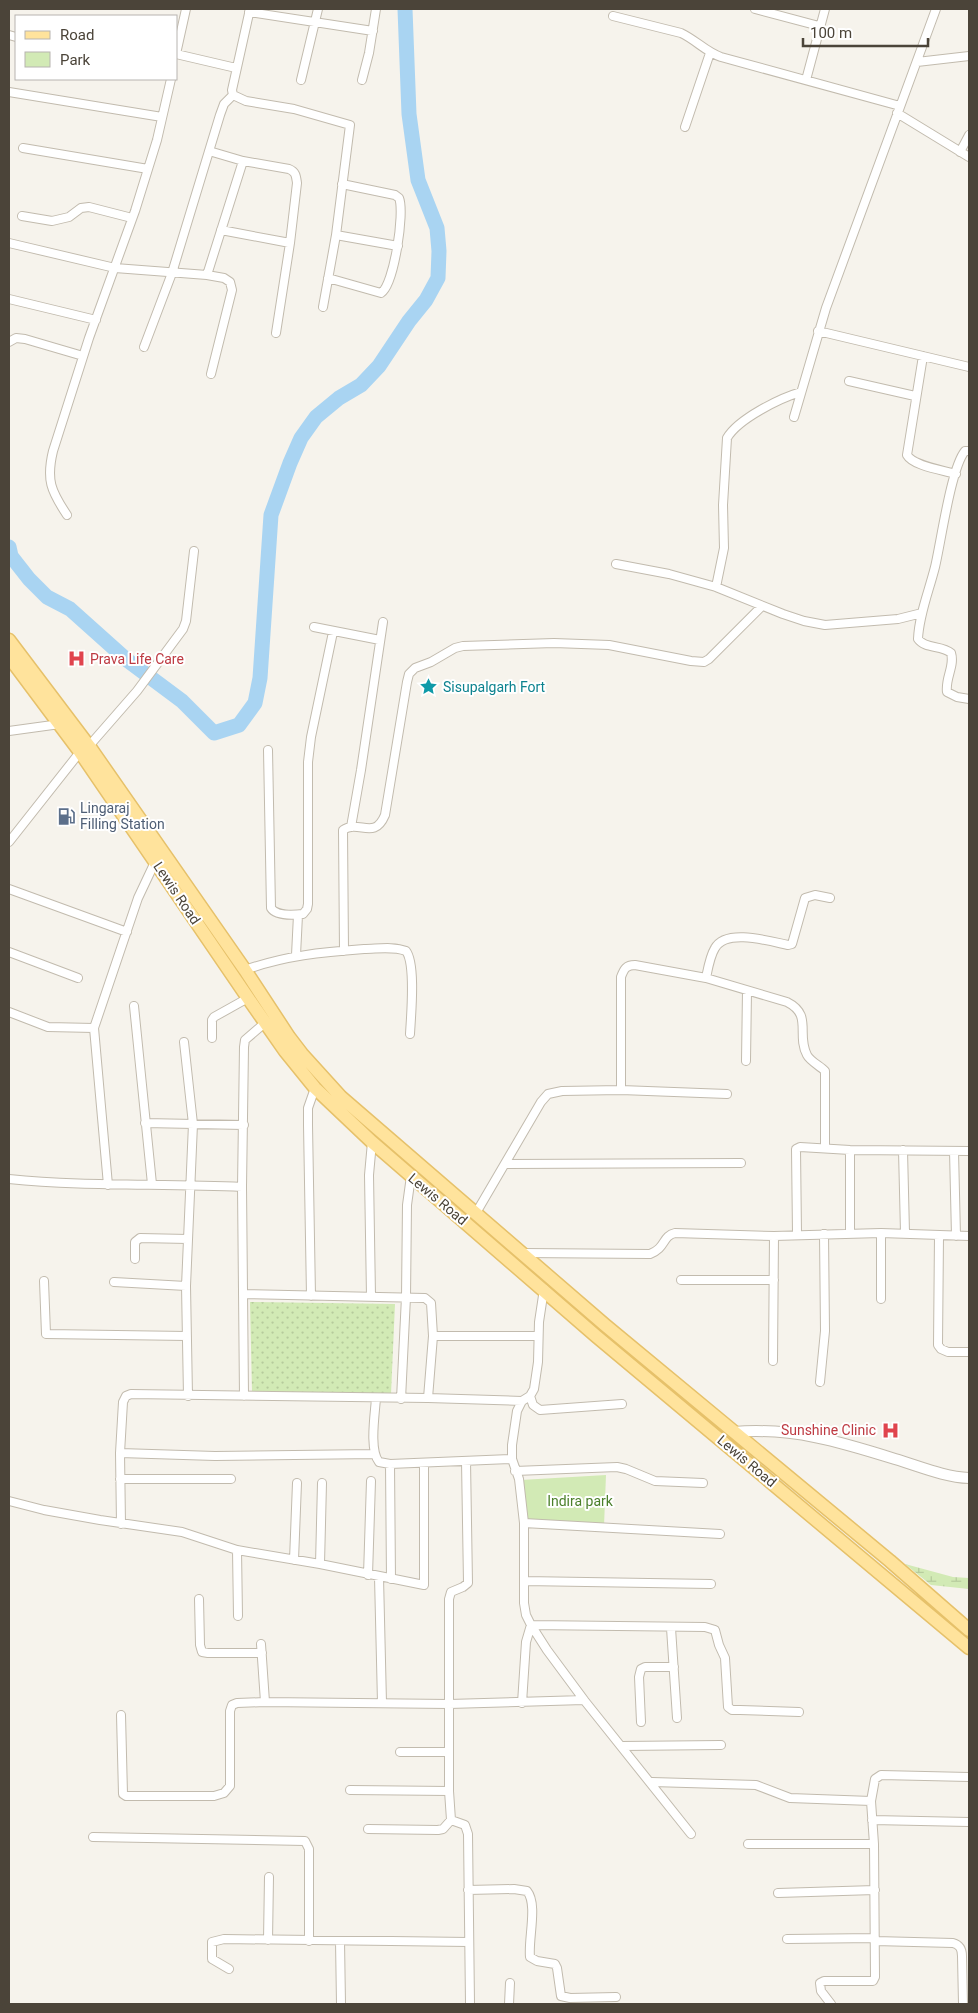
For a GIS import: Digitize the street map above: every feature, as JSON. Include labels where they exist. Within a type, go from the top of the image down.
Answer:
[{"type":"main road","name":"Lewis Road","points":[[9,640],[127,810],[245,970],[302,1054],[341,1097],[605,1325],[890,1561],[969,1630]]},
{"type":"main road","name":"Lewis Road","points":[[9,656],[60,724],[85,749]]},
{"type":"main road","name":"Lewis Road","points":[[127,810],[155,862],[248,998],[315,1088],[372,1142],[596,1336],[969,1648]]},
{"type":"main road","points":[[596,1336],[605,1325]]},
{"type":"main road","points":[[770,1480],[778,1468]]},
{"type":"street","points":[[178,45],[186,9]]},
{"type":"street","points":[[301,80],[318,9]]},
{"type":"street","points":[[362,80],[376,9]]},
{"type":"street","points":[[755,9],[820,26]]},
{"type":"street","points":[[806,80],[825,9]]},
{"type":"street","points":[[794,417],[818,331],[936,9]]},
{"type":"street","points":[[233,95],[232,90],[236,68],[250,10],[286,13],[315,21],[373,31]]},
{"type":"street","points":[[612,16],[681,33],[690,37],[710,53],[806,80],[899,110],[969,157]]},
{"type":"street","points":[[685,127],[710,53]]},
{"type":"street","points":[[178,54],[236,68]]},
{"type":"street","points":[[917,62],[969,56]]},
{"type":"street","points":[[67,516],[50,484],[49,468],[53,451],[83,356],[148,169],[171,80]]},
{"type":"street","points":[[9,92],[162,117]]},
{"type":"street","points":[[144,346],[172,272],[220,115],[224,104],[233,95]]},
{"type":"street","points":[[233,95],[246,101],[294,109],[350,125],[336,235],[324,306]]},
{"type":"street","points":[[960,152],[969,135]]},
{"type":"street","points":[[23,148],[148,169]]},
{"type":"street","points":[[209,151],[243,161],[289,169],[296,175],[297,183],[290,243],[276,333]]},
{"type":"street","points":[[207,275],[243,161]]},
{"type":"street","points":[[328,278],[382,293],[387,287],[398,246],[401,206],[399,198],[395,195],[342,184]]},
{"type":"street","points":[[22,216],[52,221],[69,217],[81,208],[89,207],[132,218]]},
{"type":"street","points":[[221,230],[290,243]]},
{"type":"street","points":[[336,235],[398,246]]},
{"type":"street","points":[[9,243],[115,268],[224,278],[232,286],[211,374]]},
{"type":"street","points":[[9,299],[96,320]]},
{"type":"street","points":[[818,331],[969,367]]},
{"type":"street","points":[[9,342],[16,338],[25,339],[83,356]]},
{"type":"street","points":[[923,356],[915,396],[907,456],[915,463],[956,474]]},
{"type":"street","points":[[849,381],[915,396]]},
{"type":"street","points":[[716,587],[724,548],[727,438],[731,432],[770,405],[786,396],[801,392]]},
{"type":"street","points":[[969,451],[965,451],[962,454],[956,474],[918,635],[920,642],[945,648],[951,653],[952,663],[946,684],[947,692],[957,697],[969,699]]},
{"type":"street","points":[[9,842],[85,749],[137,690],[183,629],[186,621],[194,551]]},
{"type":"street","points":[[616,564],[669,574],[716,587],[804,621],[826,625],[898,619],[922,613]]},
{"type":"street","points":[[344,950],[343,830],[351,827],[373,829],[382,823],[385,815],[407,682],[415,668],[431,662],[455,648],[463,646],[545,643],[609,645],[704,662],[762,606]]},
{"type":"street","points":[[351,827],[383,622]]},
{"type":"street","points":[[314,627],[380,640]]},
{"type":"street","points":[[268,750],[270,903],[274,911],[298,914],[305,912],[308,904],[308,771],[310,745],[333,632]]},
{"type":"street","points":[[9,731],[60,724]]},
{"type":"street","points":[[108,1184],[94,1028],[138,898],[155,862]]},
{"type":"street","points":[[9,889],[128,932]]},
{"type":"street","points":[[706,978],[715,948],[720,942],[734,936],[788,945],[792,944],[806,898],[810,895],[815,895],[830,898]]},
{"type":"street","points":[[296,955],[298,914]]},
{"type":"street","points":[[245,970],[296,955],[390,948],[406,951],[410,955],[411,967],[410,1034]]},
{"type":"street","points":[[9,952],[78,978]]},
{"type":"street","points":[[621,1090],[621,977],[623,970],[635,964],[706,978],[787,1002],[800,1012],[807,1055],[825,1070],[825,1148]]},
{"type":"street","points":[[746,1061],[748,990]]},
{"type":"street","points":[[212,1038],[212,1020],[214,1017],[248,998]]},
{"type":"street","points":[[134,1006],[152,1184]]},
{"type":"street","points":[[9,1012],[48,1026],[94,1028]]},
{"type":"street","points":[[244,1396],[242,1187],[244,1047],[245,1040],[266,1022]]},
{"type":"street","points":[[184,1042],[193,1124],[186,1286],[188,1396]]},
{"type":"street","points":[[311,1296],[308,1108],[315,1088]]},
{"type":"street","points":[[476,1213],[548,1094],[562,1091],[621,1090],[727,1094]]},
{"type":"street","points":[[146,1123],[244,1125]]},
{"type":"street","points":[[371,1296],[369,1175],[372,1142]]},
{"type":"street","points":[[797,1234],[796,1149],[800,1147],[850,1150],[969,1151]]},
{"type":"street","points":[[850,1150],[850,1233]]},
{"type":"street","points":[[903,1150],[905,1233]]},
{"type":"street","points":[[954,1151],[956,1236]]},
{"type":"street","points":[[505,1164],[741,1162]]},
{"type":"street","points":[[401,1399],[406,1297],[407,1205],[411,1176]]},
{"type":"street","points":[[9,1179],[83,1185],[152,1184],[242,1187]]},
{"type":"street","points":[[521,1253],[650,1254],[661,1248],[666,1238],[675,1233],[774,1236],[905,1233],[969,1236]]},
{"type":"street","points":[[881,1233],[881,1299]]},
{"type":"street","points":[[820,1382],[824,1330],[824,1234]]},
{"type":"street","points":[[774,1236],[774,1361]]},
{"type":"street","points":[[939,1236],[938,1345],[941,1349],[948,1352],[969,1352]]},
{"type":"street","points":[[135,1259],[135,1242],[140,1238],[188,1239]]},
{"type":"street","points":[[681,1280],[774,1280]]},
{"type":"street","points":[[44,1281],[46,1334],[187,1336]]},
{"type":"street","points":[[114,1282],[186,1286]]},
{"type":"street","points":[[120,1524],[120,1453],[123,1402],[126,1396],[131,1394],[522,1401],[530,1396],[536,1380],[538,1336],[544,1289]]},
{"type":"street","points":[[243,1294],[425,1298],[431,1303],[433,1336],[428,1398]]},
{"type":"street","points":[[433,1336],[538,1336]]},
{"type":"street","points":[[530,1396],[533,1405],[540,1410],[622,1404]]},
{"type":"street","points":[[376,1398],[375,1454],[379,1462],[390,1464],[512,1459]]},
{"type":"street","points":[[522,1401],[514,1423],[512,1459],[519,1479],[524,1523],[524,1603],[526,1615],[531,1625],[584,1700],[652,1782],[691,1834]]},
{"type":"street","points":[[734,1432],[761,1430],[837,1440],[941,1473],[969,1478]]},
{"type":"street","points":[[120,1453],[215,1456],[375,1454]]},
{"type":"street","points":[[452,1820],[449,1791],[449,1596],[451,1592],[466,1585],[468,1578],[466,1461]]},
{"type":"street","points":[[9,1501],[44,1510],[120,1524],[182,1532],[237,1550],[320,1564],[391,1580],[424,1585],[424,1463]]},
{"type":"street","points":[[390,1464],[391,1580]]},
{"type":"street","points":[[515,1471],[617,1467],[655,1481],[703,1483]]},
{"type":"street","points":[[120,1479],[231,1479]]},
{"type":"street","points":[[368,1575],[371,1481]]},
{"type":"street","points":[[294,1560],[297,1483]]},
{"type":"street","points":[[320,1564],[322,1483]]},
{"type":"street","points":[[524,1523],[720,1534]]},
{"type":"street","points":[[237,1550],[238,1616]]},
{"type":"street","points":[[379,1577],[382,1703]]},
{"type":"street","points":[[524,1581],[711,1584]]},
{"type":"street","points":[[199,1599],[200,1645],[202,1652],[262,1653]]},
{"type":"street","points":[[522,1703],[526,1642],[531,1625]]},
{"type":"street","points":[[531,1625],[705,1628],[715,1630],[725,1658],[727,1702],[732,1710],[799,1712]]},
{"type":"street","points":[[671,1628],[677,1718]]},
{"type":"street","points":[[261,1644],[265,1702]]},
{"type":"street","points":[[641,1722],[639,1677],[641,1669],[645,1667],[674,1667]]},
{"type":"street","points":[[121,1715],[123,1794],[126,1796],[214,1796],[224,1793],[230,1786],[231,1708],[237,1703],[449,1704],[584,1700]]},
{"type":"street","points":[[622,1746],[721,1745]]},
{"type":"street","points":[[400,1752],[449,1752]]},
{"type":"street","points":[[831,2004],[821,1991],[820,1982],[875,1980],[874,1844],[871,1801],[874,1779],[881,1775],[969,1777]]},
{"type":"street","points":[[652,1782],[756,1785],[790,1798],[871,1801]]},
{"type":"street","points":[[350,1790],[449,1791]]},
{"type":"street","points":[[368,1829],[438,1830],[443,1829],[452,1820]]},
{"type":"street","points":[[452,1820],[461,1822],[468,1829],[470,2004]]},
{"type":"street","points":[[872,1820],[969,1822]]},
{"type":"street","points":[[93,1837],[305,1841],[309,1849],[309,1941]]},
{"type":"street","points":[[748,1844],[874,1844]]},
{"type":"street","points":[[268,1877],[268,1940]]},
{"type":"street","points":[[468,1890],[514,1888],[527,1891],[531,1896],[532,1905],[530,1956],[537,1961],[555,1964],[561,1996],[570,1998],[616,1997]]},
{"type":"street","points":[[778,1893],[874,1890]]},
{"type":"street","points":[[229,1969],[212,1959],[212,1942],[224,1939],[469,1942]]},
{"type":"street","points":[[787,1939],[953,1943],[958,1945],[966,1956],[963,2004]]},
{"type":"street","points":[[340,1941],[341,2004]]},
{"type":"street","points":[[509,2004],[510,1984]]},
{"type":"green space","points":[[250,1302],[395,1304],[391,1394],[252,1392]]},
{"type":"green space","name":"Indira park","points":[[606,1475],[604,1526],[527,1523],[521,1480]]},
{"type":"green space","points":[[905,1564],[953,1577],[969,1578],[969,1589],[931,1585]]},
{"type":"waterway","points":[[9,547],[11,556],[29,579],[47,597],[70,609],[127,660],[182,701],[214,733],[239,725],[255,703],[260,678],[271,515],[301,438],[316,417],[339,398],[361,385],[379,366],[409,321],[426,300],[438,278],[439,251],[437,228],[418,180],[409,114],[405,9]]},
{"type":"place","name":"Prava Life Care","points":[[76,659]]},
{"type":"place","name":"Sisupalgarh Fort","points":[[429,687]]},
{"type":"place","name":"Lingaraj Filling Station","points":[[66,816]]},
{"type":"place","name":"Sunshine Clinic","points":[[890,1430]]}]
